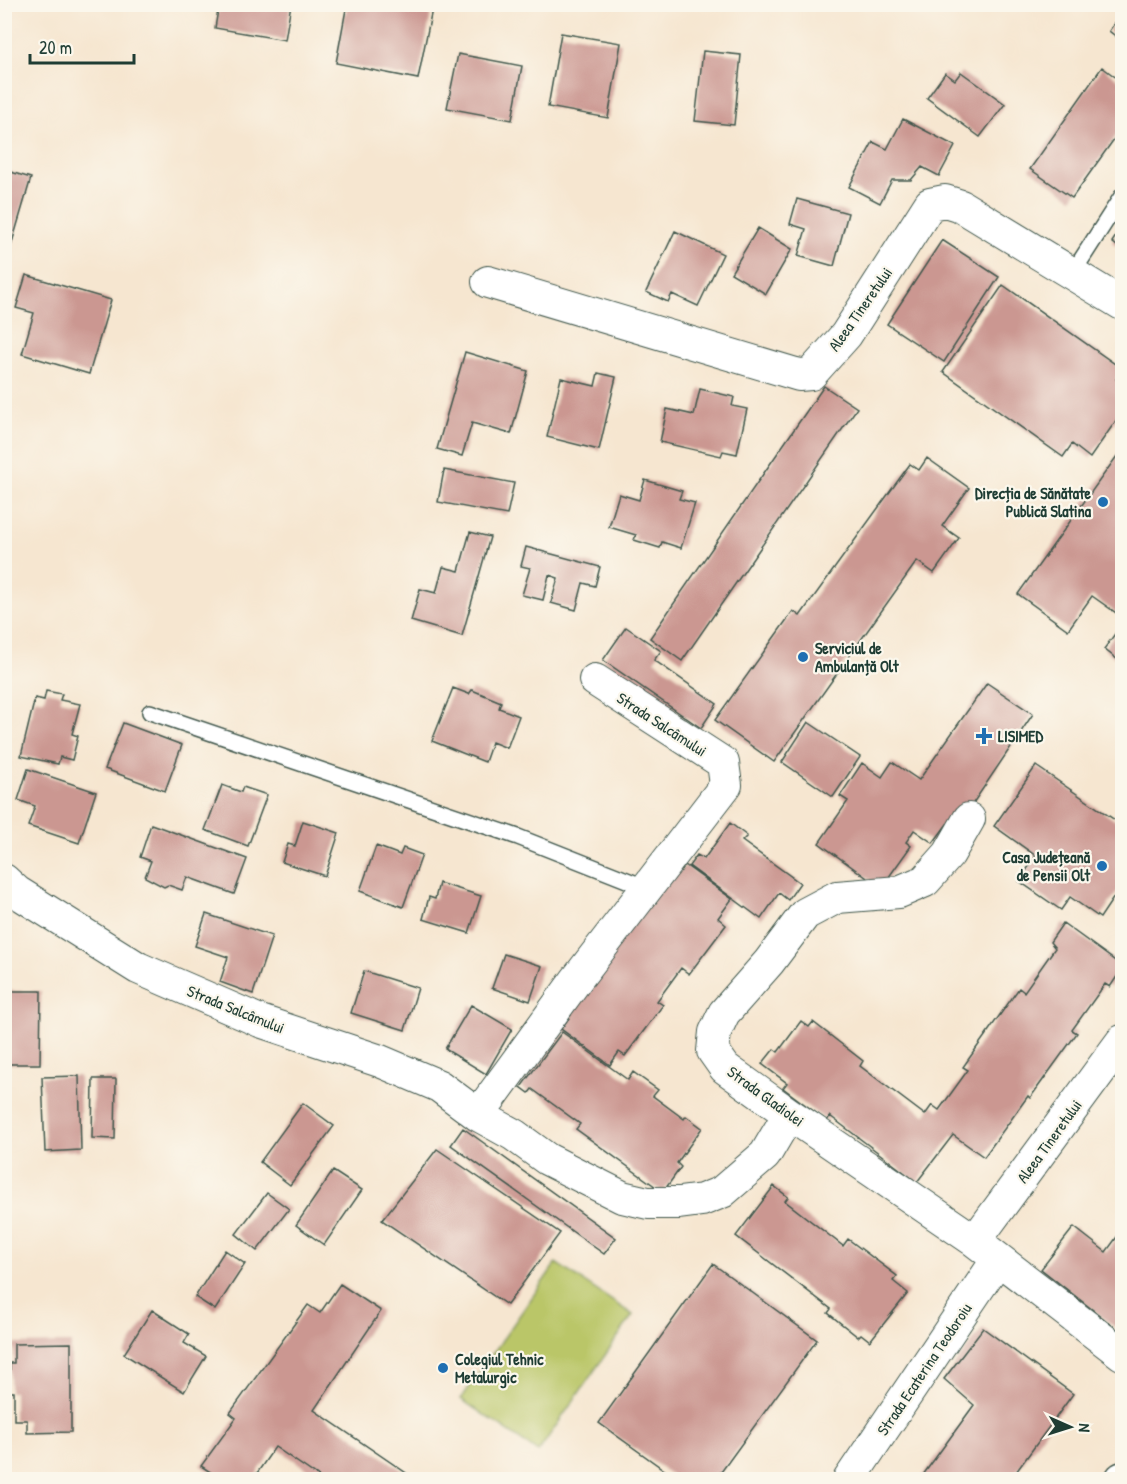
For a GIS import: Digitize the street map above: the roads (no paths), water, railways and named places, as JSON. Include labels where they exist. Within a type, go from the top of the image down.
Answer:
[{"type":"street","name":"Aleea Tineretului","points":[[488,282],[799,375],[810,374],[846,335],[930,204],[945,201],[961,206],[1122,304]]},
{"type":"street","name":"Strada Salcâmului","points":[[478,1115],[577,979],[726,785],[723,764],[595,680]]},
{"type":"street","name":"Strada Gladiolei","points":[[969,819],[949,854],[925,881],[899,892],[837,897],[805,914],[769,962],[724,1013],[715,1032],[713,1051],[725,1068],[987,1250],[1122,1354]]},
{"type":"street","name":"Strada Salcâmului","points":[[4,880],[17,892],[138,968],[260,1021],[380,1061],[439,1086],[478,1115],[514,1135],[547,1159],[622,1197],[648,1203],[679,1203],[702,1200],[722,1192],[765,1155],[789,1114]]},
{"type":"street","name":"Aleea Tineretului","points":[[987,1250],[1122,1041]]},
{"type":"street","name":"Strada Ecaterina Teodoroiu","points":[[849,1479],[987,1250]]},
{"type":"lane","points":[[1072,274],[1122,196]]},
{"type":"lane","points":[[150,712],[518,837],[647,888]]},
{"type":"place","name":"Direcția de Sănătate Publică Slatina","points":[[1103,502]]},
{"type":"place","name":"Serviciul de Ambulanță Olt","points":[[803,657]]},
{"type":"place","name":"LISIMED","points":[[984,736]]},
{"type":"place","name":"Casa Județeană de Pensii Olt","points":[[1102,866]]},
{"type":"place","name":"Colegiul Tehnic Metalurgic","points":[[443,1368]]}]
